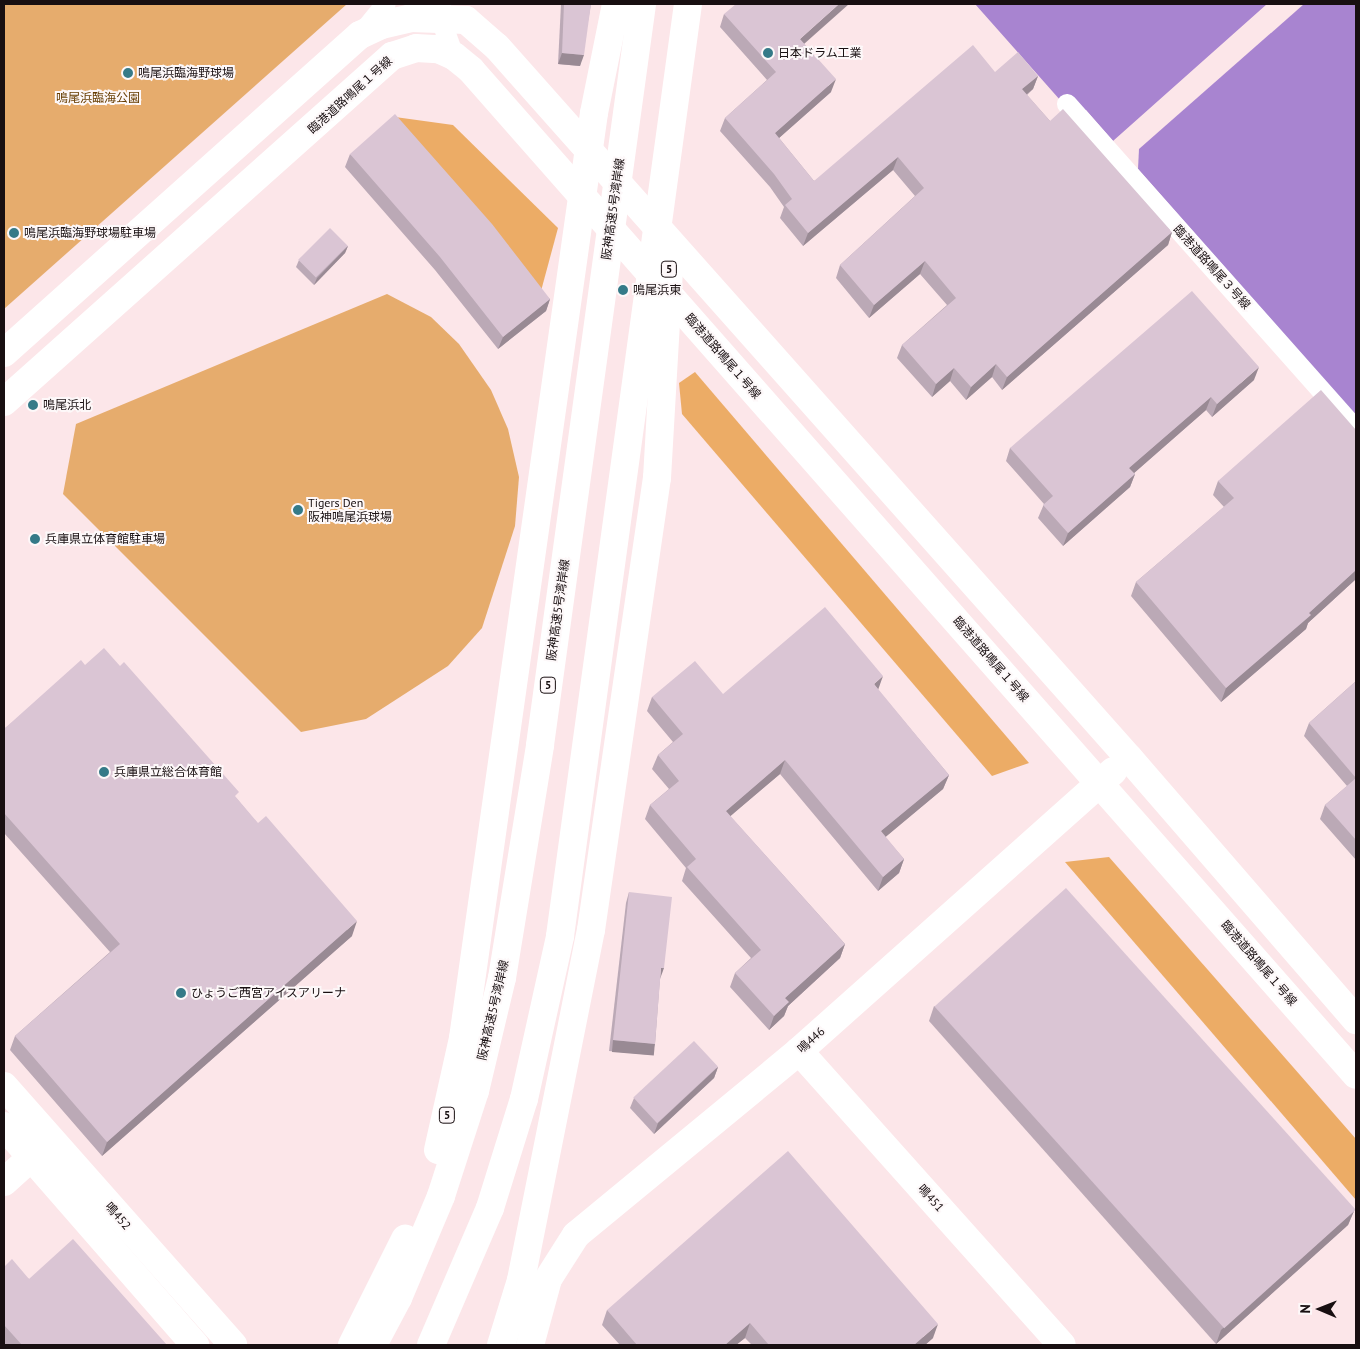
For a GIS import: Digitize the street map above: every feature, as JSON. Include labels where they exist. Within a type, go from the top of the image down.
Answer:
[{"type":"main road","name":"5","points":[[352,1345],[409,1230],[442,1137],[463,1038],[594,113],[616,4]]},
{"type":"main road","name":"阪神高速5号湾岸線","points":[[374,1345],[398,1298],[441,1196],[475,1091],[502,978],[538,754],[642,4]]},
{"type":"main road","name":"5","points":[[431,1345],[490,1208],[524,1099],[560,936],[688,4]]},
{"type":"main road","points":[[4,353],[360,35],[380,25],[453,11],[497,48],[1130,758],[1356,1020]]},
{"type":"main road","name":"臨港道路鳴尾１号線","points":[[4,402],[392,56],[416,48],[438,49],[454,56],[471,70],[1100,782],[1356,1075]]},
{"type":"main road","name":"5","points":[[501,1345],[521,1280],[591,930],[656,488],[680,60]]},
{"type":"main road","name":"鳴446","points":[[530,1345],[548,1279],[576,1234],[799,1051],[1100,782],[1130,758]]},
{"type":"main road","name":"鳴451","points":[[799,1051],[1062,1345]]},
{"type":"main road","name":"鳴452","points":[[4,1086],[41,1149],[195,1345]]},
{"type":"main road","name":"鳴452","points":[[4,1126],[41,1149],[232,1345]]},
{"type":"main road","points":[[4,1182],[41,1149]]},
{"type":"street","points":[[360,35],[386,4]]},
{"type":"street","points":[[453,11],[454,56]]},
{"type":"street","name":"臨港道路鳴尾３号線","points":[[1068,104],[1356,430]]},
{"type":"green space","name":"鳴尾浜臨海公園","points":[[4,4],[347,4],[4,309]]},
{"type":"green space","name":"Tigers Den 阪神鳴尾浜球場","points":[[387,294],[431,317],[459,344],[491,390],[508,429],[519,477],[515,526],[482,628],[448,666],[366,719],[301,732],[63,494],[76,424]]},
{"type":"shaded area","points":[[975,4],[1267,4],[1113,141],[1086,110],[1076,118]]},
{"type":"shaded area","points":[[1304,4],[1356,4],[1356,416],[1138,169],[1139,149]]},
{"type":"shaded area","points":[[395,117],[453,125],[558,228],[541,291]]},
{"type":"shaded area","points":[[695,372],[1029,763],[992,776],[682,414],[679,383]]},
{"type":"shaded area","points":[[1109,857],[1356,1139],[1356,1200],[1065,862]]},
{"type":"building","points":[[564,4],[591,4],[584,55],[562,53]]},
{"type":"building","points":[[736,4],[839,4],[800,39],[836,79],[775,133],[814,181],[973,45],[995,72],[1018,52],[1038,76],[1022,89],[1050,121],[1063,109],[1172,232],[1007,377],[996,364],[971,387],[954,368],[936,384],[902,345],[956,298],[925,261],[874,305],[840,265],[924,188],[898,157],[808,233],[785,205],[792,199],[774,174],[725,118],[776,72],[724,14]]},
{"type":"building","points":[[395,114],[492,224],[550,299],[503,337],[440,257],[350,154]]},
{"type":"building","points":[[330,228],[348,246],[316,277],[298,260]]},
{"type":"building","points":[[1192,291],[1259,367],[1217,404],[1211,397],[1129,468],[1135,474],[1068,533],[1043,505],[1053,496],[1010,448]]},
{"type":"building","points":[[1321,390],[1356,430],[1356,570],[1309,613],[1311,615],[1226,688],[1136,582],[1234,498],[1218,481]]},
{"type":"building","points":[[825,607],[883,676],[874,684],[949,775],[881,831],[904,859],[883,877],[785,760],[726,811],[845,944],[785,998],[789,1002],[774,1016],[735,973],[761,950],[687,867],[696,859],[650,805],[679,781],[658,755],[683,734],[652,697],[695,661],[723,694]]},
{"type":"building","points":[[104,648],[120,666],[124,662],[239,792],[235,796],[258,823],[266,816],[357,921],[107,1142],[15,1036],[120,944],[4,813],[4,729],[81,660],[85,665]]},
{"type":"building","points":[[1356,681],[1356,778],[1309,723]]},
{"type":"building","points":[[1356,778],[1356,840],[1325,805]]},
{"type":"building","points":[[1066,888],[1356,1210],[1224,1328],[934,1006]]},
{"type":"building","points":[[629,892],[672,897],[664,968],[661,968],[655,1044],[613,1040]]},
{"type":"building","points":[[694,1041],[718,1067],[657,1123],[633,1098]]},
{"type":"building","points":[[788,1151],[938,1324],[914,1345],[769,1345],[750,1323],[725,1345],[637,1345],[607,1310]]},
{"type":"building","points":[[73,1239],[167,1345],[22,1345],[4,1325],[4,1267],[12,1259],[29,1279]]},
{"type":"place","name":"日本ドラム工業","points":[[768,53]]},
{"type":"place","name":"鳴尾浜臨海野球場","points":[[128,73]]},
{"type":"place","name":"鳴尾浜臨海野球場駐車場","points":[[14,233]]},
{"type":"place","name":"鳴尾浜東","points":[[623,290]]},
{"type":"place","name":"鳴尾浜北","points":[[33,405]]},
{"type":"place","name":"Tigers Den 阪神鳴尾浜球場","points":[[298,510]]},
{"type":"place","name":"兵庫県立体育館駐車場","points":[[35,539]]},
{"type":"place","name":"兵庫県立総合体育館","points":[[104,772]]},
{"type":"place","name":"ひょうご西宮アイスアリーナ","points":[[181,993]]}]
